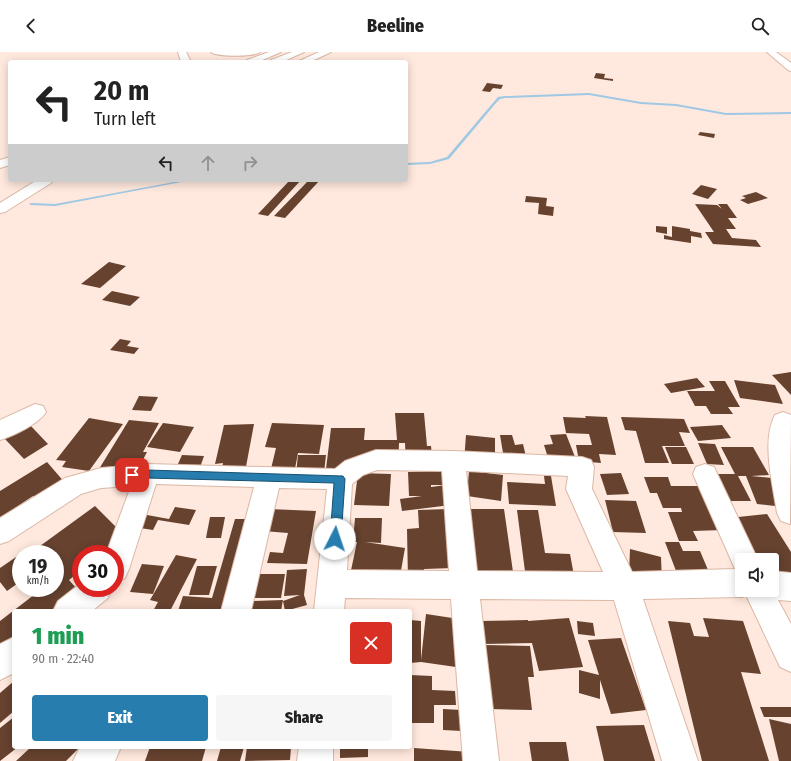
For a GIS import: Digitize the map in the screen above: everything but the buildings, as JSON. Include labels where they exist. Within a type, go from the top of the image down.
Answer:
[{"type":"main road","points":[[215,52],[256,52]]},
{"type":"main road","points":[[255,60],[277,52]]},
{"type":"main road","points":[[279,60],[300,52]]},
{"type":"main road","points":[[307,60],[327,52]]},
{"type":"main road","points":[[771,52],[791,68]]},
{"type":"main road","points":[[0,209],[43,182]]},
{"type":"main road","points":[[0,431],[36,412]]},
{"type":"main road","points":[[783,421],[780,450],[791,513]]},
{"type":"main road","points":[[0,532],[74,485],[101,478],[147,474],[340,479],[354,468],[376,460],[453,460],[582,467],[579,490],[624,586],[680,761]]},
{"type":"main road","points":[[453,460],[481,761]]},
{"type":"main road","points":[[123,545],[147,474]]},
{"type":"main road","points":[[705,474],[741,553]]},
{"type":"main road","points":[[236,609],[269,478]]},
{"type":"main road","points":[[340,479],[330,598],[464,586],[504,584],[624,586],[735,583]]},
{"type":"main road","points":[[779,586],[791,587]]},
{"type":"main road","points":[[71,609],[86,597]]},
{"type":"main road","points":[[762,597],[791,656]]},
{"type":"main road","points":[[0,664],[12,655]]},
{"type":"main road","points":[[91,761],[102,749]]},
{"type":"main road","points":[[314,761],[316,749]]},
{"type":"waterway","points":[[408,164],[430,163],[448,158],[495,102],[499,98],[505,97],[589,94],[641,103],[676,105],[726,114],[791,113]]},
{"type":"waterway","points":[[31,204],[55,205],[179,182]]},
{"type":"route","points":[[132,475],[147,474],[340,479],[335,539]]}]
